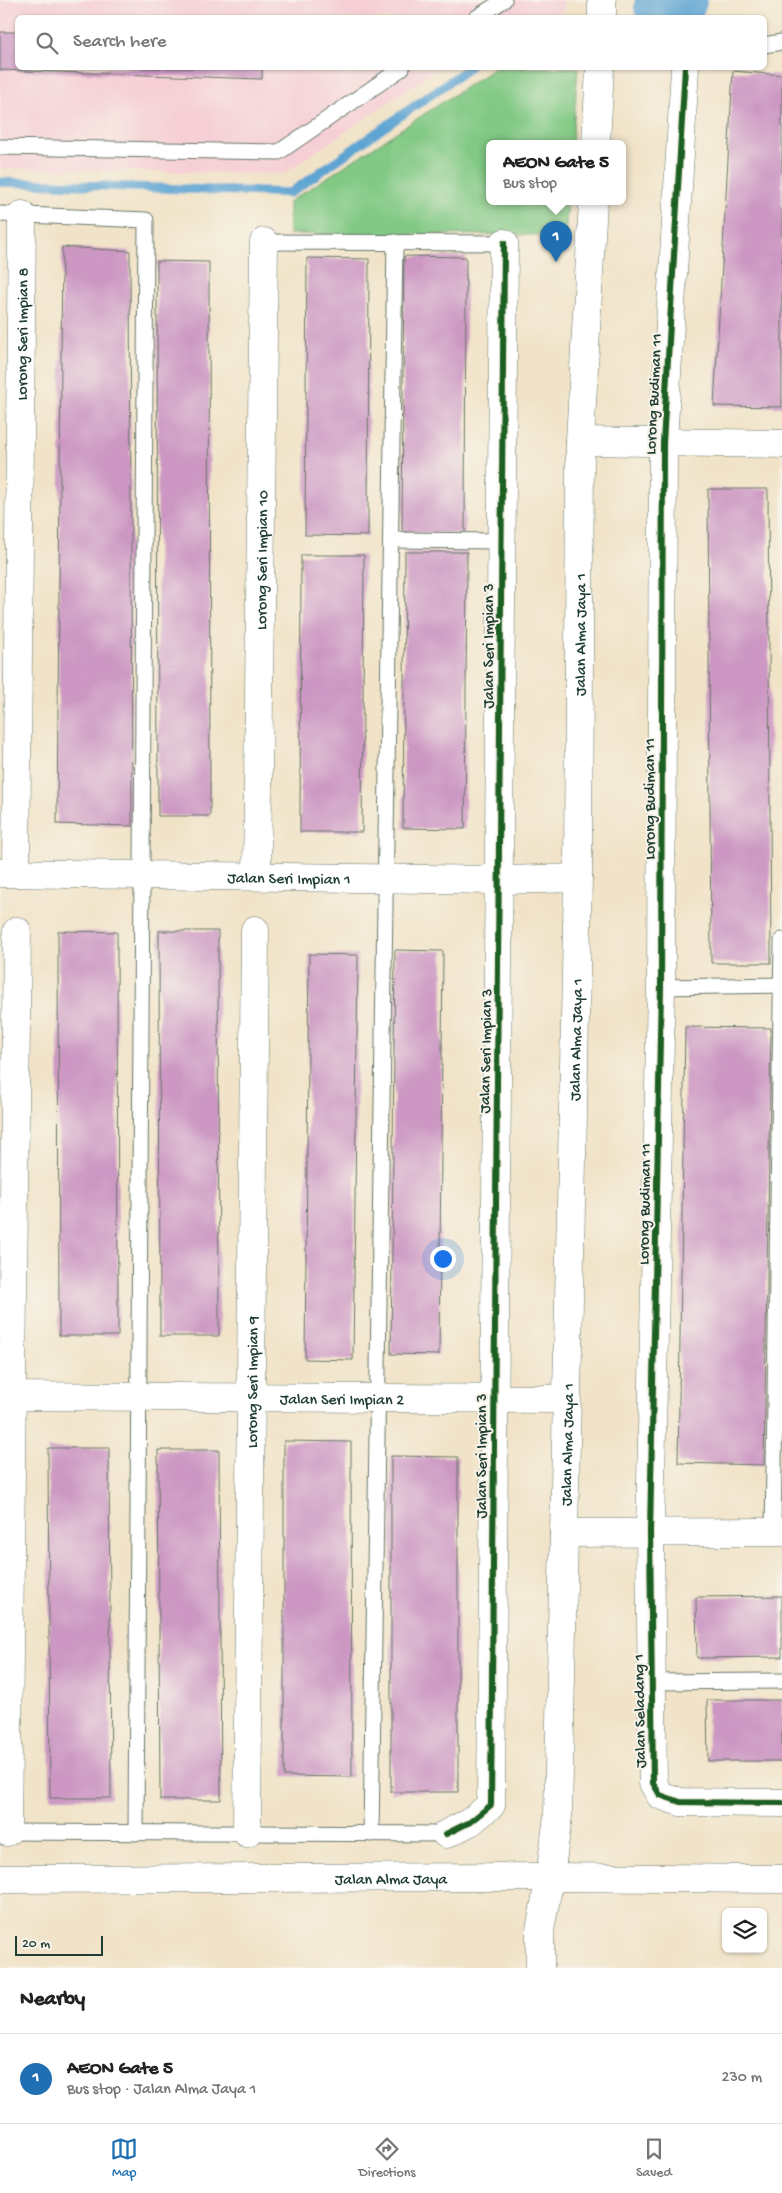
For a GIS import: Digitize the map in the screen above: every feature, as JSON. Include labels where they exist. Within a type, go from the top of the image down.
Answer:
[{"type":"street","points":[[602,0],[602,15]]},
{"type":"street","points":[[596,140],[600,70]]},
{"type":"street","name":"Lorong Budiman 11","points":[[650,1532],[661,987],[663,443],[685,70]]},
{"type":"street","name":"Jalan Alma Jaya 1","points":[[540,1968],[540,1930],[550,1877],[558,1816],[578,878],[580,441],[593,205]]},
{"type":"street","name":"Lorong Seri Impian 8","points":[[8,873],[11,215]]},
{"type":"street","name":"Lorong Seri Impian 10","points":[[257,876],[264,242]]},
{"type":"street","name":"Jalan Seri Impian 3","points":[[446,1834],[470,1822],[491,1805],[504,243]]},
{"type":"street","points":[[580,441],[782,444]]},
{"type":"street","name":"Jalan Seri Impian 1","points":[[8,873],[499,880],[578,878]]},
{"type":"street","name":"Lorong Seri Impian 9","points":[[247,1833],[255,930]]},
{"type":"street","points":[[3,1832],[5,1396],[17,931]]},
{"type":"street","name":"Jalan Seri Impian 2","points":[[5,1396],[566,1399]]},
{"type":"street","name":"Jalan Seladang 1","points":[[650,1532],[653,1783],[660,1796],[680,1802],[782,1803]]},
{"type":"street","points":[[564,1533],[777,1532]]},
{"type":"street","name":"Jalan Alma Jaya","points":[[0,1879],[550,1877],[782,1879]]},
{"type":"lane","points":[[481,15],[504,0]]},
{"type":"lane","points":[[767,44],[782,42]]},
{"type":"lane","points":[[0,147],[279,152],[399,70]]},
{"type":"lane","points":[[11,215],[146,220],[136,1833]]},
{"type":"lane","points":[[264,242],[504,243]]},
{"type":"lane","points":[[371,1834],[395,242]]},
{"type":"lane","points":[[391,540],[502,541]]},
{"type":"lane","points":[[777,1532],[782,940]]},
{"type":"lane","points":[[661,987],[782,986]]},
{"type":"lane","points":[[652,1682],[782,1681]]},
{"type":"lane","points":[[3,1832],[446,1834]]},
{"type":"shaded area","points":[[0,0],[563,0],[563,12],[548,15],[15,15],[15,70],[435,70],[283,174],[0,168]]},
{"type":"green space","points":[[492,70],[578,70],[572,140],[486,140],[486,205],[568,205],[565,235],[289,234],[289,202]]},
{"type":"building","points":[[0,32],[15,32],[15,70],[262,70],[262,79],[0,70]]},
{"type":"building","points":[[733,71],[782,75],[782,407],[714,406]]},
{"type":"building","points":[[62,247],[130,251],[132,826],[57,824]]},
{"type":"building","points":[[404,256],[466,257],[465,534],[402,532]]},
{"type":"building","points":[[307,258],[369,259],[368,536],[305,535]]},
{"type":"building","points":[[157,261],[209,262],[210,816],[158,816]]},
{"type":"building","points":[[708,489],[768,489],[771,963],[711,963]]},
{"type":"building","points":[[405,552],[467,552],[465,829],[403,828]]},
{"type":"building","points":[[301,555],[364,555],[362,832],[300,832]]},
{"type":"building","points":[[58,931],[117,932],[118,1336],[59,1336]]},
{"type":"building","points":[[159,931],[218,931],[219,1336],[160,1336]]},
{"type":"building","points":[[395,950],[443,951],[439,1355],[391,1354]]},
{"type":"building","points":[[309,954],[358,955],[353,1360],[305,1359]]},
{"type":"building","points":[[685,1027],[771,1028],[764,1465],[678,1463]]},
{"type":"building","points":[[284,1441],[351,1442],[352,1777],[284,1776]]},
{"type":"building","points":[[48,1448],[109,1448],[111,1798],[50,1798]]},
{"type":"building","points":[[158,1450],[219,1450],[221,1800],[160,1800]]},
{"type":"building","points":[[391,1456],[458,1457],[458,1792],[391,1792]]},
{"type":"building","points":[[782,1596],[782,1657],[697,1658],[696,1597]]},
{"type":"building","points":[[707,1700],[782,1700],[782,1761],[708,1761]]},
{"type":"waterway","points":[[660,7],[681,0]]},
{"type":"waterway","points":[[0,182],[290,193],[466,70]]},
{"type":"cycle path","points":[[685,70],[663,443],[661,987],[650,1532],[653,1783],[660,1795],[680,1802],[782,1803]]},
{"type":"cycle path","points":[[446,1834],[470,1822],[491,1805],[504,243]]},
{"type":"place","name":"AEON Gate 5","points":[[556,262]]}]
